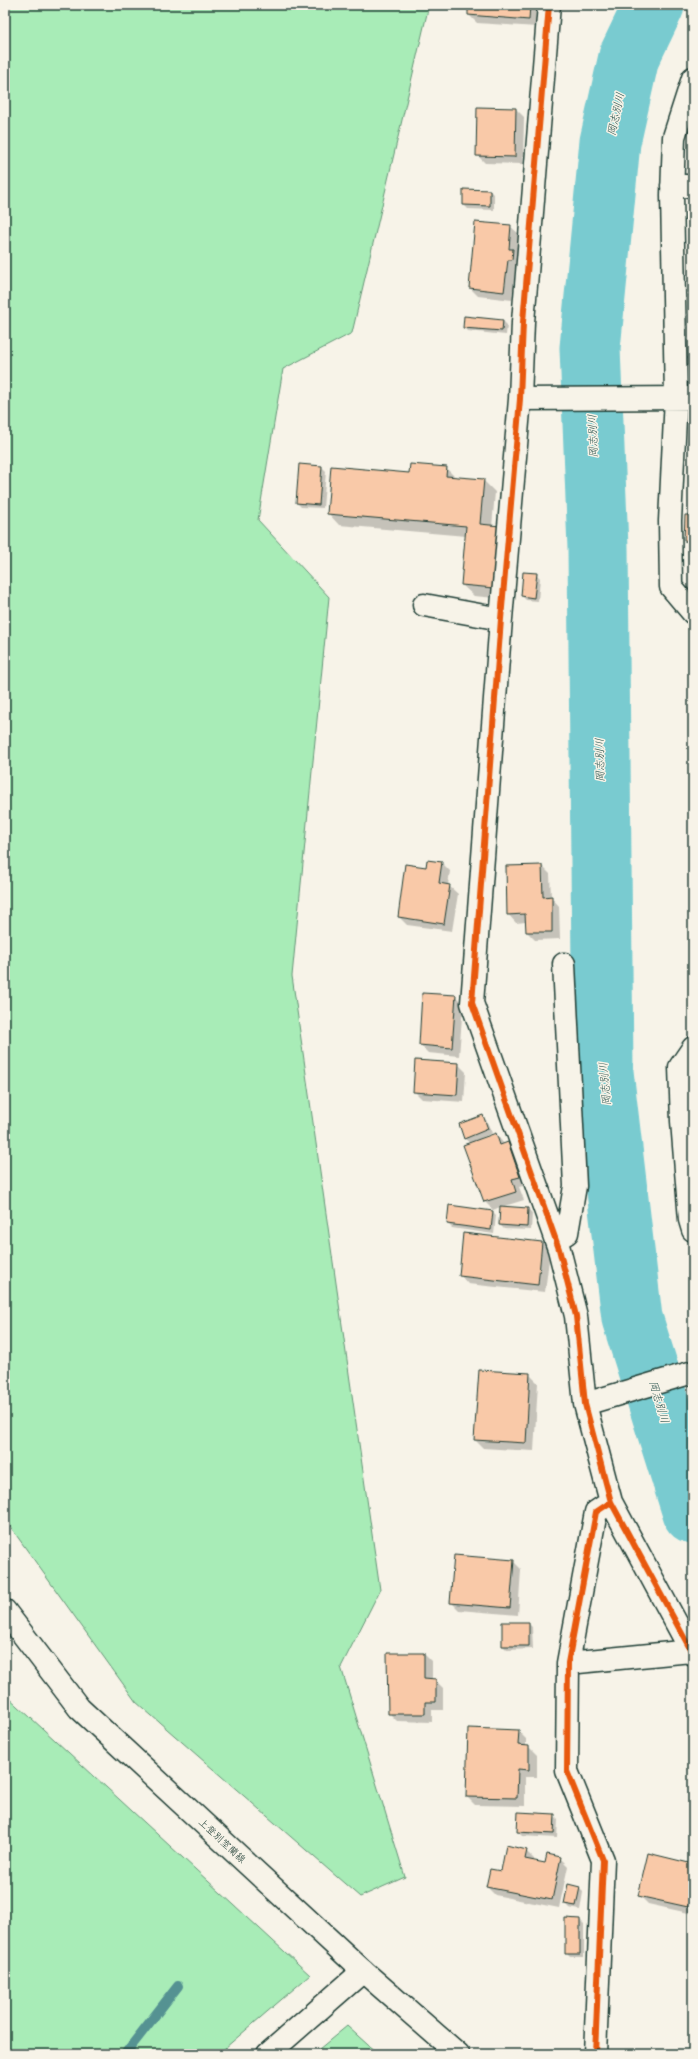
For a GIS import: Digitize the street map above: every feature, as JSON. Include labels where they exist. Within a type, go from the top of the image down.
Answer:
[{"type":"street","points":[[549,5],[523,322],[520,399],[501,619],[472,1003],[556,1240],[576,1316],[585,1404],[611,1502],[692,1653],[568,1663]]},
{"type":"street","points":[[693,78],[674,137],[683,186],[685,398],[670,521],[671,587],[693,613]]},
{"type":"street","points":[[520,399],[685,398]]},
{"type":"street","points":[[424,605],[501,619]]},
{"type":"street","points":[[556,1240],[567,1233],[575,1186],[564,964]]},
{"type":"street","points":[[693,1048],[680,1067],[682,1121],[690,1220],[693,1230]]},
{"type":"street","points":[[585,1404],[693,1372]]},
{"type":"street","points":[[595,2054],[603,1860],[567,1771],[568,1663],[596,1512],[611,1502]]},
{"type":"street","name":"上登別室蘭線","points":[[5,1611],[79,1708],[363,1971],[458,2054]]},
{"type":"street","points":[[268,2054],[363,1971]]},
{"type":"green space","points":[[5,5],[429,5],[352,333],[283,369],[258,520],[329,597],[292,976],[380,1590],[341,1667],[405,1877],[360,1897],[136,1702],[9,1525],[5,1512]]},
{"type":"green space","points":[[5,1694],[310,1975],[218,2054],[5,2054]]},
{"type":"green space","points":[[347,2026],[378,2054],[313,2054]]},
{"type":"building","points":[[468,5],[530,5],[529,20],[468,15]]},
{"type":"building","points":[[477,107],[516,108],[515,157],[476,156]]},
{"type":"building","points":[[463,189],[490,190],[490,206],[463,205]]},
{"type":"building","points":[[475,222],[511,225],[509,249],[513,249],[512,260],[508,260],[504,292],[469,288]]},
{"type":"building","points":[[464,316],[503,320],[502,331],[463,328]]},
{"type":"building","points":[[299,464],[322,466],[319,505],[296,503]]},
{"type":"building","points":[[410,464],[447,467],[446,476],[484,479],[480,524],[500,526],[494,588],[461,585],[466,526],[327,514],[331,466],[409,473]]},
{"type":"building","points":[[685,515],[693,515],[693,542],[684,541]]},
{"type":"building","points":[[523,572],[537,573],[534,598],[521,596]]},
{"type":"building","points":[[427,860],[442,862],[439,883],[450,885],[444,924],[398,917],[405,864],[426,867]]},
{"type":"building","points":[[542,865],[543,897],[552,896],[552,932],[526,932],[525,914],[507,915],[506,866]]},
{"type":"building","points":[[422,993],[456,995],[452,1048],[419,1045]]},
{"type":"building","points":[[415,1060],[459,1063],[457,1095],[413,1092]]},
{"type":"building","points":[[483,1115],[488,1129],[464,1139],[459,1124]]},
{"type":"building","points":[[496,1133],[500,1145],[508,1142],[520,1177],[512,1179],[516,1192],[484,1202],[463,1145]]},
{"type":"building","points":[[449,1205],[493,1211],[491,1230],[447,1224]]},
{"type":"building","points":[[500,1206],[528,1208],[527,1227],[499,1225]]},
{"type":"building","points":[[463,1233],[542,1242],[538,1285],[459,1276]]},
{"type":"building","points":[[479,1370],[530,1373],[526,1443],[474,1440]]},
{"type":"building","points":[[454,1555],[514,1560],[510,1608],[450,1603]]},
{"type":"building","points":[[502,1622],[529,1622],[529,1646],[502,1646]]},
{"type":"building","points":[[387,1653],[424,1653],[424,1678],[436,1679],[436,1702],[425,1702],[425,1714],[388,1714]]},
{"type":"building","points":[[468,1728],[519,1730],[518,1745],[529,1746],[529,1770],[518,1769],[517,1798],[466,1797]]},
{"type":"building","points":[[518,1812],[555,1814],[554,1834],[517,1832]]},
{"type":"building","points":[[506,1845],[527,1850],[525,1859],[545,1863],[547,1854],[561,1857],[552,1900],[486,1887],[490,1869],[501,1871]]},
{"type":"building","points":[[648,1853],[693,1864],[693,1886],[688,1907],[638,1896]]},
{"type":"building","points":[[568,1884],[580,1887],[576,1906],[564,1904]]},
{"type":"building","points":[[565,1918],[580,1919],[580,1954],[565,1954]]},
{"type":"waterway","name":"岡志別川","points":[[654,5],[629,57],[610,142],[590,348],[598,548],[603,1072],[632,1318],[693,1513]]},
{"type":"waterway","points":[[125,2054],[178,1986]]},
{"type":"cycle path","points":[[549,5],[523,322],[520,399],[501,619],[472,1003],[559,1249],[576,1316],[585,1404],[611,1502],[693,1654]]},
{"type":"cycle path","points":[[595,2054],[603,1860],[567,1771],[568,1663],[596,1512],[611,1502]]}]
